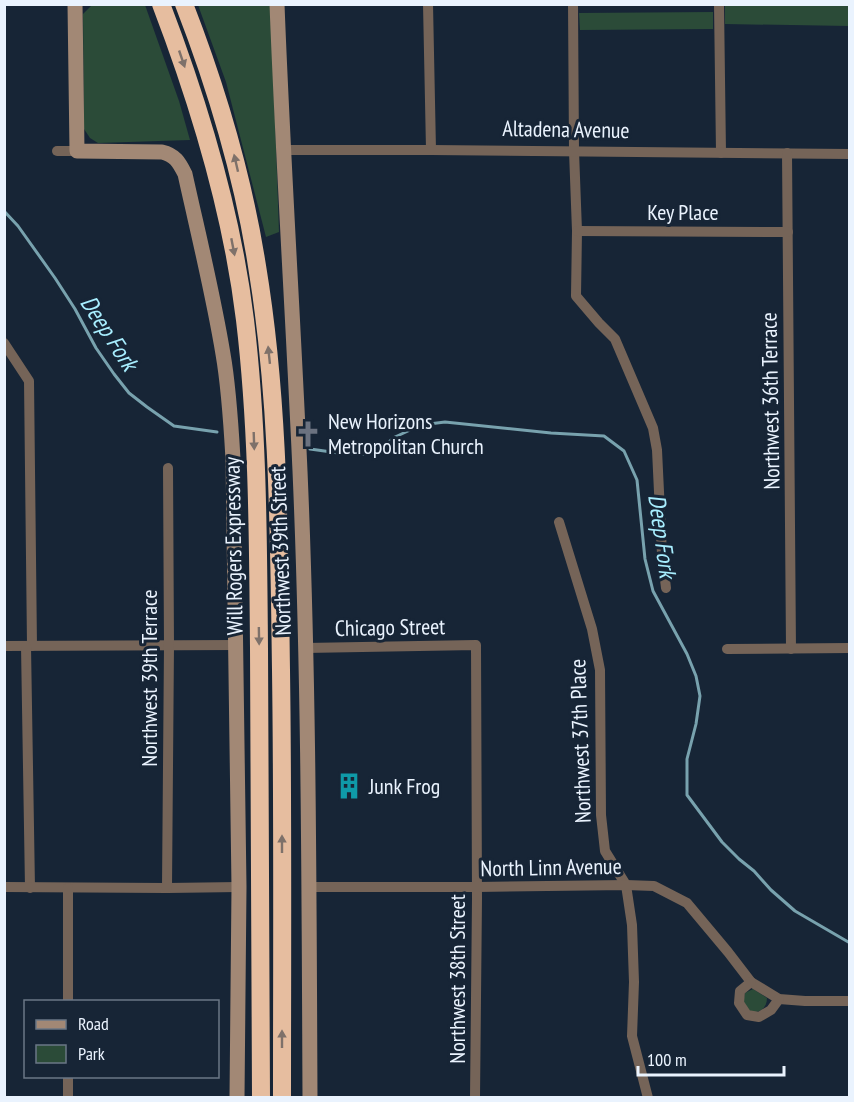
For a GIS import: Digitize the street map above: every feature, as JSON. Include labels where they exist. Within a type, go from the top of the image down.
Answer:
[{"type":"highway","name":"Will Rogers Expressway","points":[[161,4],[205,132],[228,225],[245,320],[253,419],[258,555],[261,1098]]},
{"type":"highway","name":"Will Rogers Expressway","points":[[184,4],[213,82],[233,151],[257,264],[271,370],[280,601],[282,1098]]},
{"type":"main road","points":[[75,4],[77,150]]},
{"type":"main road","name":"Northwest 39th Street","points":[[277,4],[300,471],[309,887],[310,1098]]},
{"type":"main road","name":"Northwest 39th Street","points":[[77,150],[162,152],[176,159],[185,174],[215,308],[225,365],[233,459],[238,887],[237,1098]]},
{"type":"street","points":[[428,4],[431,150]]},
{"type":"street","points":[[573,4],[576,296],[615,339],[653,428],[657,450],[666,588]]},
{"type":"street","points":[[720,4],[721,153]]},
{"type":"street","points":[[57,151],[77,150]]},
{"type":"street","name":"Altadena Avenue","points":[[283,150],[849,154]]},
{"type":"street","name":"Northwest 36th Terrace","points":[[787,153],[792,649]]},
{"type":"street","name":"Key Place","points":[[577,231],[788,232]]},
{"type":"street","points":[[4,343],[29,381],[30,888]]},
{"type":"street","name":"Northwest 39th Terrace","points":[[167,888],[168,468]]},
{"type":"street","name":"Northwest 37th Place","points":[[559,522],[592,629],[600,670],[601,815],[605,850],[626,885]]},
{"type":"street","points":[[4,646],[236,645]]},
{"type":"street","name":"Chicago Street","points":[[305,648],[476,645]]},
{"type":"street","name":"Northwest 38th Street","points":[[475,1098],[476,645]]},
{"type":"street","points":[[727,649],[849,648]]},
{"type":"street","points":[[626,885],[632,926],[634,982],[632,1036],[648,1098]]},
{"type":"street","name":"North Linn Avenue","points":[[309,887],[654,886],[687,903],[751,982],[779,999],[849,1000]]},
{"type":"street","points":[[4,887],[238,887]]},
{"type":"street","points":[[68,888],[68,1000]]},
{"type":"street","points":[[751,982],[740,991],[739,1003],[747,1015],[759,1017],[771,1010],[779,999]]},
{"type":"street","points":[[68,1078],[68,1098]]},
{"type":"green space","points":[[92,5],[145,5],[179,101],[190,140],[98,143],[90,138],[84,129],[83,14]]},
{"type":"green space","points":[[198,5],[271,5],[279,232],[266,237],[226,82]]},
{"type":"green space","points":[[725,5],[849,5],[849,26],[725,24]]},
{"type":"green space","points":[[713,12],[713,29],[580,30],[579,13]]},
{"type":"green space","points":[[753,989],[767,998],[766,1005],[757,1012],[750,1012],[743,1002],[745,993]]},
{"type":"waterway","name":"Deep Fork","points":[[4,211],[18,226],[55,278],[96,348],[129,393],[174,426],[217,432]]},
{"type":"waterway","name":"Deep Fork","points":[[310,449],[346,454],[374,454],[395,437],[421,425],[445,422],[604,436],[624,451],[637,480],[645,559],[653,591],[687,654],[696,676],[700,696],[687,759],[687,795],[722,842],[771,890],[795,911],[850,943]]},
{"type":"place","name":"New Horizons Metropolitan Church","points":[[308,434]]},
{"type":"place","name":"Junk Frog","points":[[349,786]]}]
